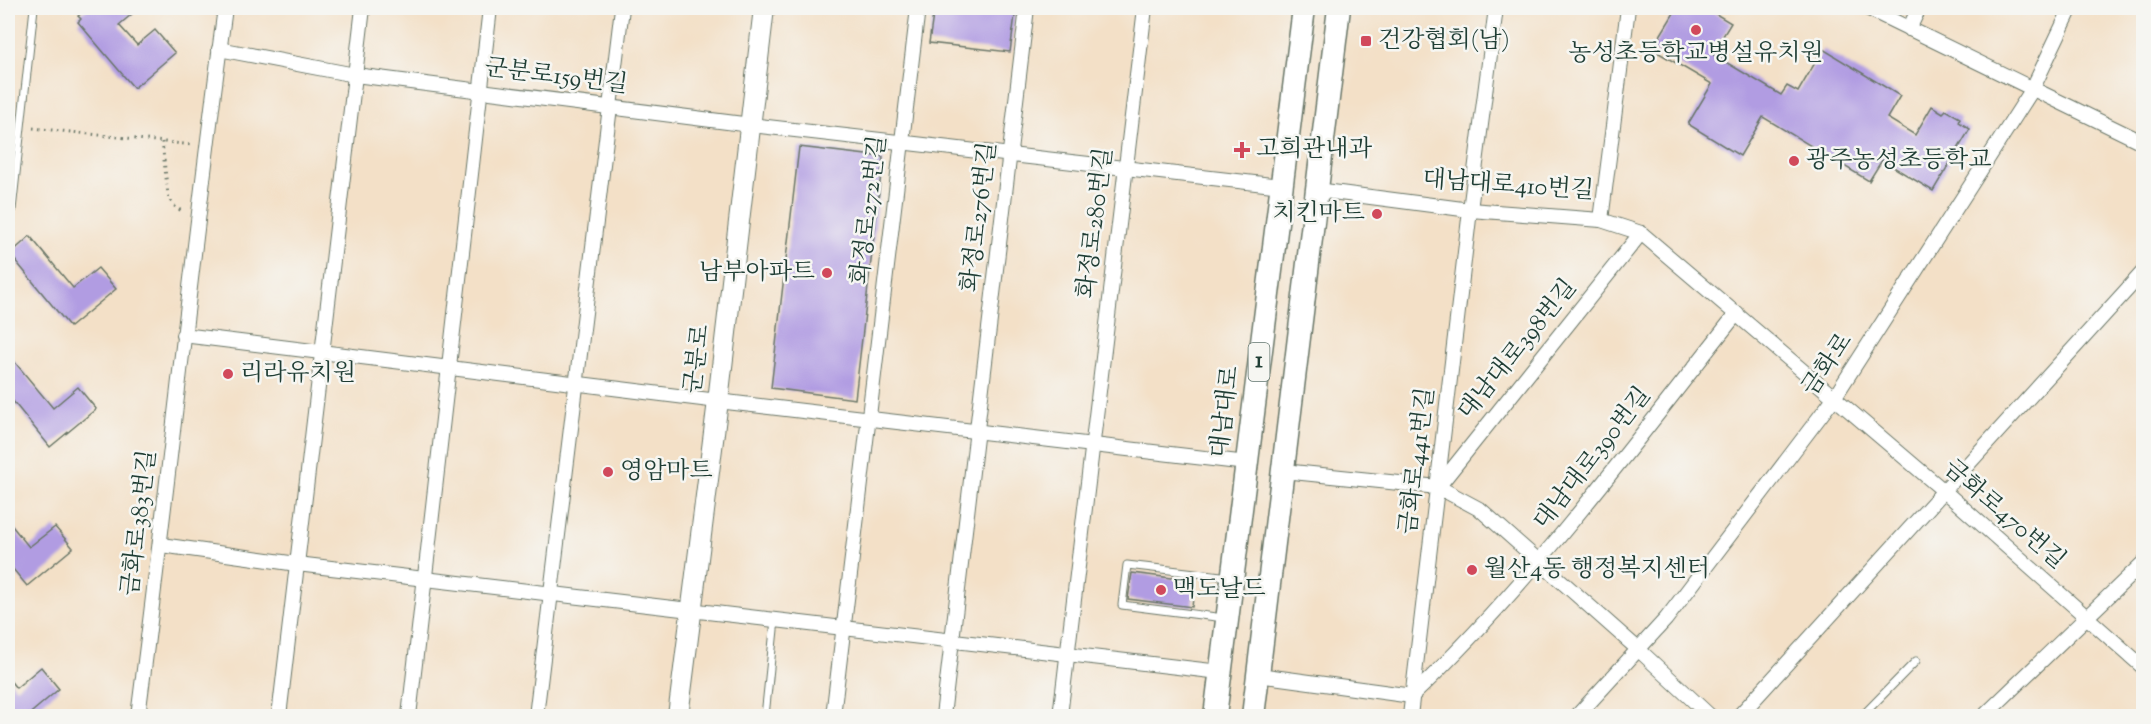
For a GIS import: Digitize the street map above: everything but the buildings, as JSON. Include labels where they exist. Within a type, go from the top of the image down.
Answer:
[{"type":"main road","name":"대남대로","points":[[1215,717],[1304,8]]},
{"type":"main road","name":"1","points":[[1253,717],[1340,8]]},
{"type":"street","name":"금화로383번길","points":[[138,717],[161,545],[183,335],[225,8]]},
{"type":"street","points":[[279,717],[363,8]]},
{"type":"street","points":[[408,717],[490,8]]},
{"type":"street","points":[[537,713],[622,8]]},
{"type":"street","name":"군분로","points":[[678,717],[764,8]]},
{"type":"street","name":"화정로272번길","points":[[833,717],[918,8]]},
{"type":"street","name":"화정로276번길","points":[[943,717],[1027,8]]},
{"type":"street","name":"화정로280번길","points":[[1060,717],[1144,8]]},
{"type":"street","name":"금화로441번길","points":[[1410,717],[1496,8]]},
{"type":"street","name":"대남대로410번길","points":[[1317,190],[1470,210],[1601,220],[1628,8]]},
{"type":"street","points":[[1867,8],[2144,143]]},
{"type":"street","points":[[1909,29],[1919,8]]},
{"type":"street","name":"금화로","points":[[1576,717],[1666,619],[1834,398],[2032,90],[2071,8]]},
{"type":"street","name":"군분로159번길","points":[[219,49],[355,75],[751,125],[1281,186]]},
{"type":"street","points":[[1601,220],[1641,233]]},
{"type":"street","name":"금화로470번길","points":[[1641,233],[1944,491],[2144,668]]},
{"type":"street","name":"대남대로398번길","points":[[1438,487],[1641,233]]},
{"type":"street","points":[[1739,717],[2144,271]]},
{"type":"street","name":"대남대로390번길","points":[[1412,696],[1449,661],[1540,563],[1737,313]]},
{"type":"street","points":[[183,335],[1247,463]]},
{"type":"street","points":[[1283,471],[1438,487],[1481,510],[1639,650],[1710,717]]},
{"type":"street","points":[[161,545],[297,564],[1220,672]]},
{"type":"street","points":[[1984,717],[2144,562]]},
{"type":"street","points":[[1258,675],[1412,696]]},
{"type":"lane","points":[[8,214],[12,210],[34,8]]},
{"type":"lane","points":[[1227,618],[1122,605],[1127,565],[1232,577]]},
{"type":"lane","points":[[765,717],[775,620]]},
{"type":"lane","points":[[1862,717],[1916,661]]},
{"type":"path","points":[[21,126],[207,147]]},
{"type":"path","points":[[162,142],[170,200],[173,205],[198,220]]},
{"type":"place","name":"농성초등학교병설유치원","points":[[1696,30]]},
{"type":"place","name":"건강협회(남)","points":[[1366,41]]},
{"type":"place","name":"고희관내과","points":[[1242,150]]},
{"type":"place","name":"광주농성초등학교","points":[[1794,161]]},
{"type":"place","name":"치킨마트","points":[[1377,214]]},
{"type":"place","name":"남부아파트","points":[[827,273]]},
{"type":"place","name":"리라유치원","points":[[228,374]]},
{"type":"place","name":"영암마트","points":[[608,472]]},
{"type":"place","name":"월산4동 행정복지센터","points":[[1472,570]]},
{"type":"place","name":"맥도날드","points":[[1161,590]]}]
